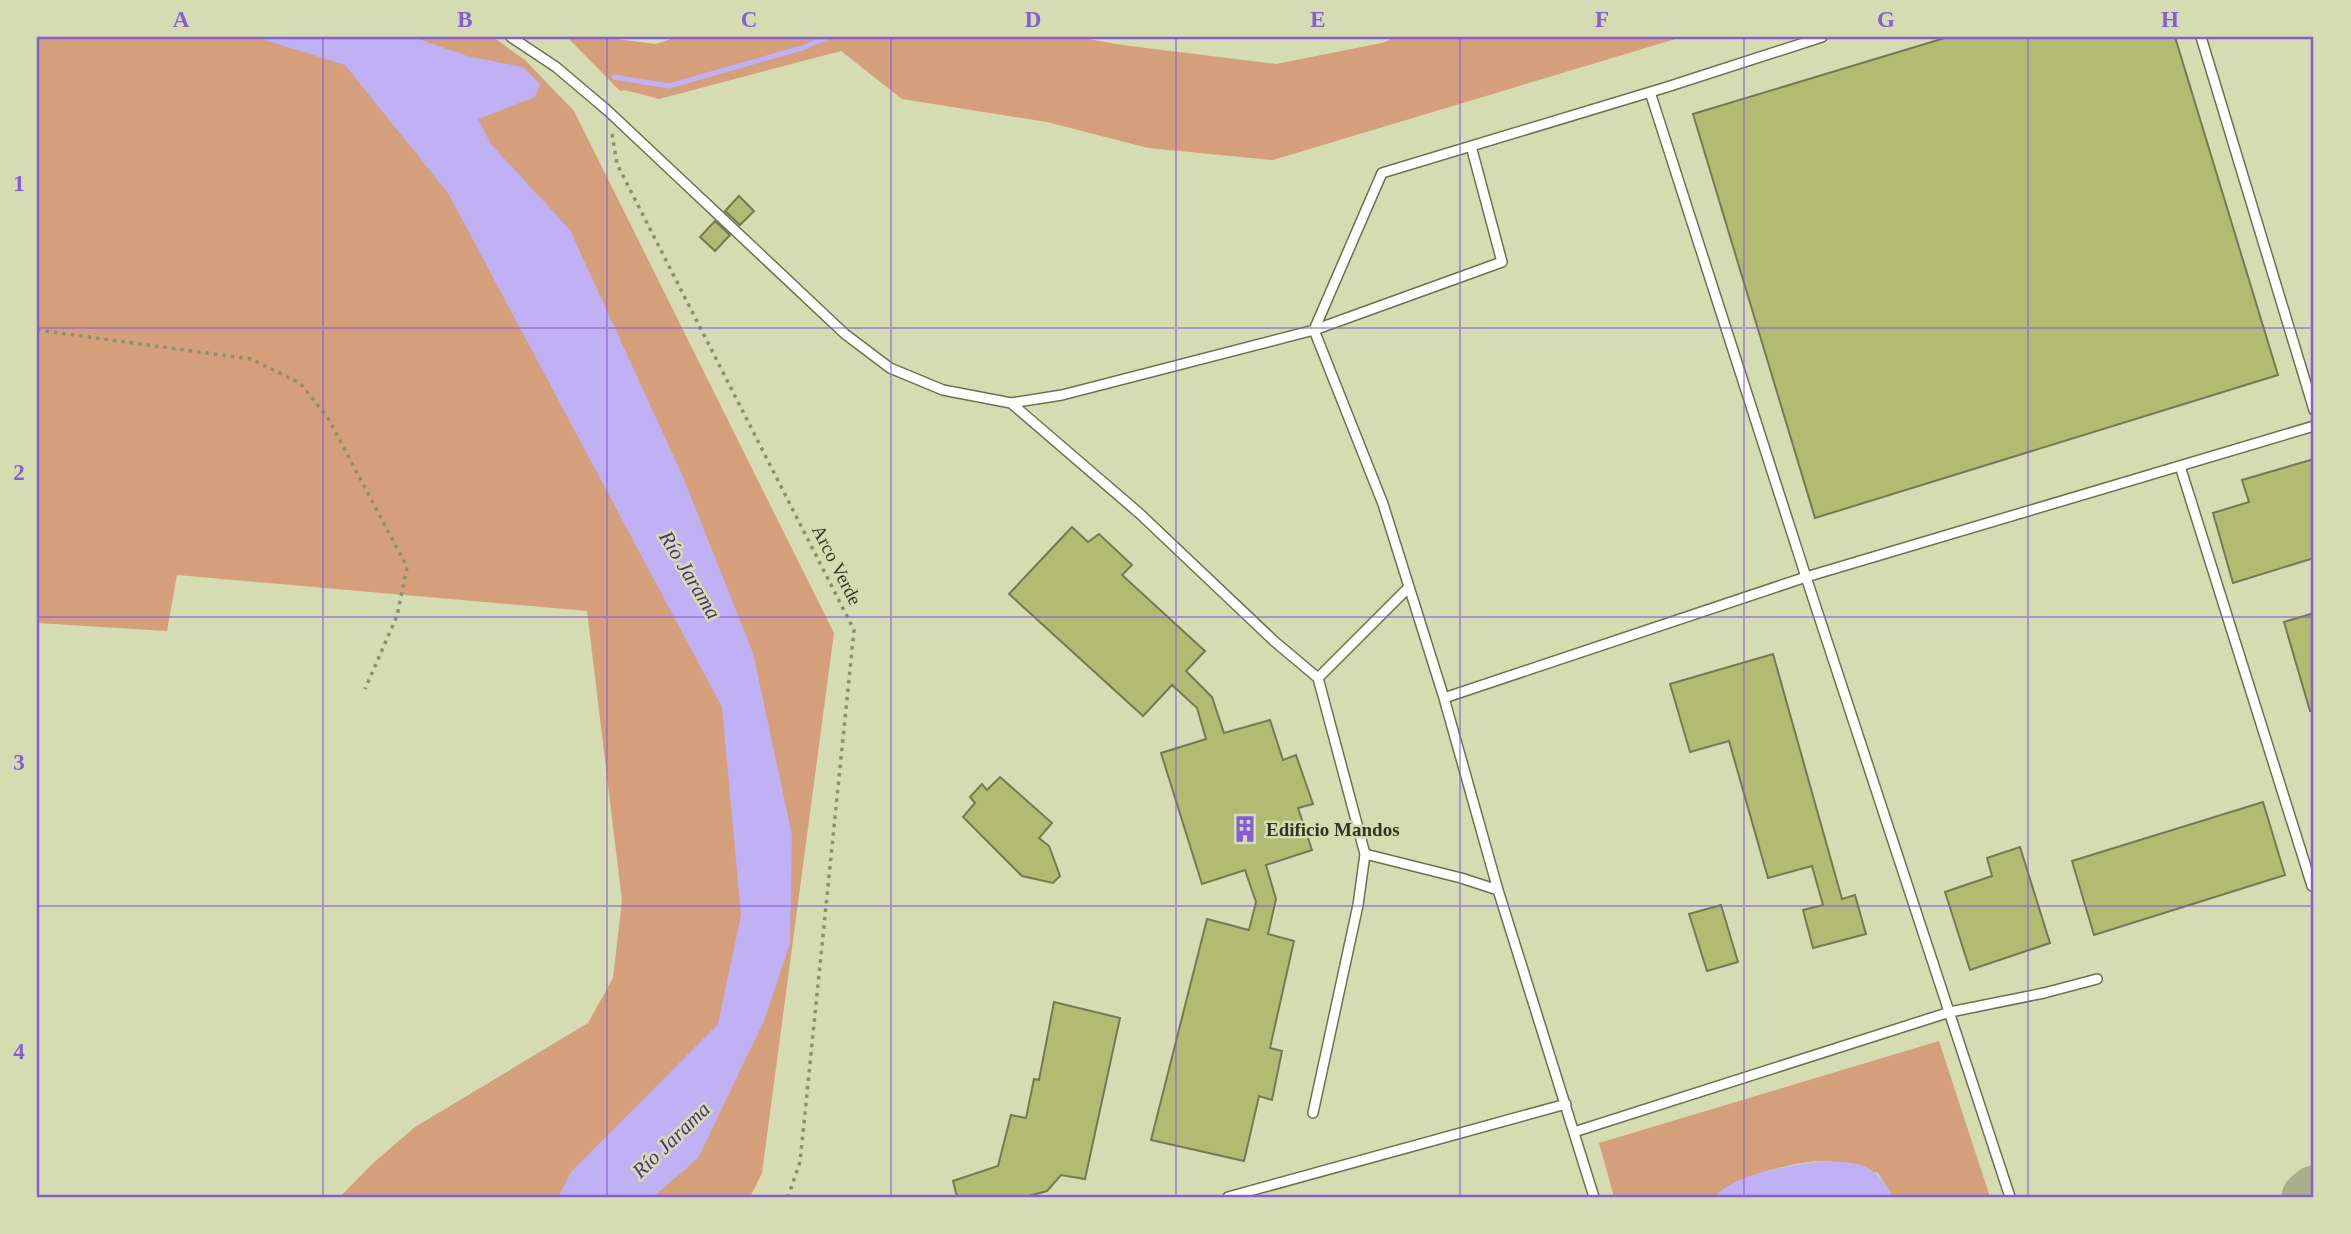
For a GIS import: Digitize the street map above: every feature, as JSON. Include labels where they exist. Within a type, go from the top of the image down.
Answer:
[{"type":"lane","points":[[511,37],[556,68],[607,111],[845,334],[890,368],[943,390],[1011,403],[1062,395],[1314,330],[1502,262],[1471,146]]},
{"type":"lane","points":[[1594,1197],[1383,504],[1314,330],[1382,173],[1822,37]]},
{"type":"lane","points":[[2201,37],[2314,410]]},
{"type":"lane","points":[[1650,92],[2010,1197]]},
{"type":"lane","points":[[1011,403],[1129,504],[1318,678],[1365,853],[1358,905],[1313,1113]]},
{"type":"lane","points":[[1444,698],[1806,577],[2314,426]]},
{"type":"lane","points":[[2180,466],[2312,886]]},
{"type":"lane","points":[[1318,678],[1409,587]]},
{"type":"lane","points":[[1365,853],[1499,890]]},
{"type":"lane","points":[[1574,1132],[1950,1012],[2097,979]]},
{"type":"lane","points":[[1228,1197],[1566,1104]]},
{"type":"path","name":"Arco Verde","points":[[607,111],[617,164],[854,630],[800,1162],[788,1197]]},
{"type":"path","points":[[37,330],[251,359],[300,383],[328,418],[407,567],[397,617],[365,689]]},
{"type":"shaded area","points":[[37,37],[493,37],[526,61],[574,111],[834,633],[762,1173],[750,1197],[340,1197],[371,1165],[415,1127],[588,1023],[613,978],[622,901],[587,611],[177,575],[167,631],[37,623]]},
{"type":"shaded area","points":[[567,37],[600,37],[656,44],[677,37],[1077,37],[1276,64],[1382,43],[1396,37],[1682,37],[1273,160],[1148,148],[1047,122],[902,99],[841,51],[659,99],[620,91]]},
{"type":"shaded area","points":[[1939,1041],[1990,1197],[1893,1197],[1878,1173],[1841,1163],[1818,1161],[1748,1177],[1715,1197],[1614,1197],[1599,1143]]},
{"type":"water","name":"Río Jarama","points":[[255,37],[413,37],[467,56],[523,67],[540,84],[535,97],[478,119],[491,144],[570,230],[683,477],[753,653],[792,835],[790,943],[764,1021],[698,1158],[653,1197],[558,1197],[571,1172],[718,1024],[741,915],[722,707],[448,193],[345,65]]},
{"type":"water","points":[[1820,1161],[1864,1166],[1879,1176],[1893,1197],[1715,1197],[1749,1176]]},
{"type":"building","points":[[1948,37],[2175,37],[2278,375],[1815,518],[1693,114]]},
{"type":"building","points":[[739,196],[754,211],[740,225],[725,211]]},
{"type":"building","points":[[715,221],[730,235],[715,251],[700,237]]},
{"type":"building","points":[[2314,459],[2314,558],[2233,583],[2213,513],[2249,502],[2242,480]]},
{"type":"building","name":"Edificio Mandos","points":[[1072,527],[1088,542],[1099,534],[1132,565],[1122,575],[1205,651],[1186,671],[1212,697],[1224,733],[1270,720],[1283,760],[1296,755],[1313,804],[1298,808],[1312,850],[1266,865],[1276,899],[1268,934],[1294,941],[1270,1048],[1282,1051],[1272,1100],[1259,1096],[1244,1161],[1151,1140],[1207,919],[1249,930],[1256,902],[1245,870],[1202,884],[1161,753],[1206,739],[1197,708],[1172,685],[1143,716],[1009,594]]},
{"type":"building","points":[[2314,613],[2314,711],[2310,711],[2284,622]]},
{"type":"building","points":[[1773,654],[1842,899],[1855,895],[1866,934],[1813,948],[1803,910],[1823,905],[1812,866],[1768,878],[1729,741],[1690,752],[1670,684]]},
{"type":"building","points":[[1000,777],[1052,823],[1039,838],[1049,846],[1060,876],[1053,883],[1022,876],[963,817],[975,803],[970,797],[982,784],[987,790]]},
{"type":"building","points":[[2263,802],[2285,875],[2094,935],[2072,861]]},
{"type":"building","points":[[2020,847],[2050,943],[1970,970],[1945,892],[1992,876],[1987,858]]},
{"type":"building","points":[[1721,905],[1738,962],[1707,971],[1689,914]]},
{"type":"building","points":[[1054,1002],[1120,1018],[1085,1179],[1061,1175],[1047,1191],[1025,1197],[957,1197],[953,1181],[998,1166],[1011,1115],[1026,1118],[1034,1079],[1039,1080]]},
{"type":"waterway","points":[[614,77],[669,86],[802,48],[828,37]]},
{"type":"taxiway","points":[[2307,1197],[2314,1191]]},
{"type":"place","name":"Edificio Mandos","points":[[1245,829]]}]
